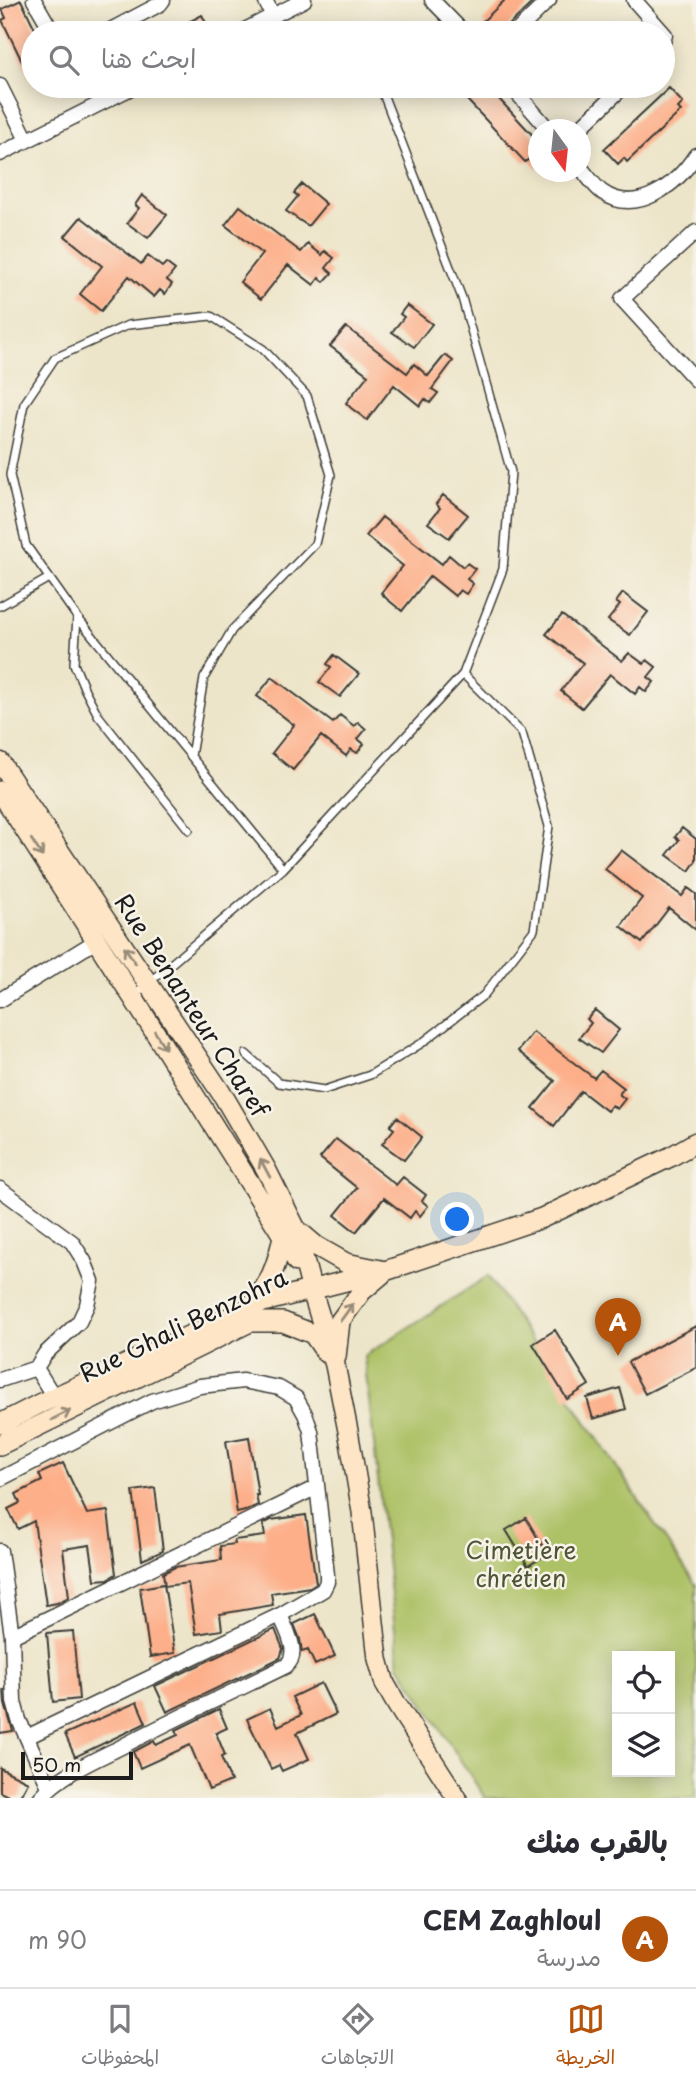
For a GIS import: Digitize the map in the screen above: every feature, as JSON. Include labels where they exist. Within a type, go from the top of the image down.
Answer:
[{"type":"main road","name":"Rue Benanteur Charef","points":[[0,762],[225,1097],[266,1169],[312,1291],[335,1365],[362,1512],[378,1659],[385,1684],[457,1798]]},
{"type":"main road","name":"Rue Benanteur Charef","points":[[2,800],[290,1233]]},
{"type":"main road","name":"Rue Ghali Benzohra","points":[[0,1445],[249,1315],[263,1303],[385,1271],[542,1218],[696,1142]]},
{"type":"main road","points":[[335,1365],[313,1334],[283,1322],[249,1315],[264,1291],[290,1233],[346,1263],[385,1271]]},
{"type":"main road","points":[[335,1365],[340,1321],[362,1291],[385,1271]]},
{"type":"main road","name":"Rue Ghali Benzohra","points":[[0,1424],[54,1397],[249,1315]]},
{"type":"street","points":[[34,0],[46,21]]},
{"type":"street","points":[[127,21],[163,0]]},
{"type":"street","points":[[265,0],[272,16]]},
{"type":"street","points":[[262,21],[304,0]]},
{"type":"street","points":[[432,0],[452,21]]},
{"type":"street","points":[[527,21],[549,0]]},
{"type":"street","points":[[635,0],[653,21]]},
{"type":"street","points":[[0,86],[27,140]]},
{"type":"street","points":[[0,154],[111,98]]},
{"type":"street","points":[[521,98],[540,119]]},
{"type":"street","points":[[590,119],[611,98]]},
{"type":"street","points":[[591,180],[602,192],[621,200],[639,200],[657,193],[677,179],[696,155]]},
{"type":"street","points":[[696,232],[622,299],[696,380]]},
{"type":"street","points":[[0,1000],[96,941]]},
{"type":"street","points":[[0,1189],[72,1242],[92,1281],[87,1305],[79,1322],[45,1354],[36,1368],[0,1380]]},
{"type":"street","points":[[36,1368],[54,1397]]},
{"type":"street","points":[[0,1479],[152,1401],[200,1386],[243,1381],[279,1388],[296,1398],[306,1414],[311,1431],[327,1582],[323,1590],[279,1615],[27,1737]]},
{"type":"street","points":[[12,1636],[317,1487]]},
{"type":"street","points":[[0,1551],[12,1636],[14,1702],[45,1793],[74,1771],[286,1666],[293,1655],[292,1647],[279,1615]]},
{"type":"lane","points":[[132,996],[283,869],[463,674],[503,569],[511,472],[462,298],[385,98]]},
{"type":"lane","points":[[191,756],[204,678],[232,630],[316,544],[331,475],[307,396],[263,349],[211,316],[128,325],[55,358],[24,404],[10,475],[26,545],[77,617],[283,869]]},
{"type":"lane","points":[[0,606],[49,578]]},
{"type":"lane","points":[[77,617],[74,664],[85,691],[98,715],[189,830]]},
{"type":"lane","points":[[246,1054],[279,1083],[324,1090],[369,1075],[422,1043],[484,995],[534,930],[549,827],[522,733],[463,674]]},
{"type":"green space","name":"Cimetière chrétien","points":[[488,1276],[696,1585],[696,1798],[485,1798],[399,1665],[364,1356]]},
{"type":"building","points":[[21,0],[31,21],[21,21],[21,59],[2,20],[6,18],[2,9]]},
{"type":"building","points":[[505,0],[535,0],[513,21],[483,21]]},
{"type":"building","points":[[202,15],[205,21],[190,21]]},
{"type":"building","points":[[675,94],[683,103],[678,108],[681,111],[627,162],[624,158],[618,164],[604,149],[658,98],[675,98]]},
{"type":"building","points":[[465,98],[498,98],[528,130],[528,160],[525,162]]},
{"type":"building","points":[[302,184],[326,204],[308,226],[286,211],[298,196],[294,193]]},
{"type":"building","points":[[142,195],[167,215],[148,238],[127,223],[139,208],[135,205]]},
{"type":"building","points":[[240,206],[301,252],[308,244],[322,255],[325,251],[334,258],[326,268],[332,273],[324,282],[319,278],[314,285],[288,265],[261,299],[240,282],[262,254],[225,225]]},
{"type":"building","points":[[81,217],[141,264],[148,256],[162,267],[166,263],[175,270],[167,280],[172,284],[165,294],[160,290],[154,297],[129,276],[101,311],[80,294],[102,266],[65,236]]},
{"type":"building","points":[[407,305],[432,324],[414,347],[392,332],[404,317],[400,314]]},
{"type":"building","points":[[346,327],[407,373],[414,364],[428,376],[445,355],[453,361],[432,389],[438,393],[430,403],[425,399],[420,406],[394,385],[367,420],[351,408],[346,403],[368,375],[330,346]]},
{"type":"building","points":[[443,495],[468,515],[449,538],[428,523],[440,508],[436,504]]},
{"type":"building","points":[[382,517],[442,564],[449,555],[463,567],[467,563],[475,569],[467,579],[473,584],[466,594],[460,590],[455,596],[430,576],[402,611],[387,599],[381,593],[403,566],[366,536]]},
{"type":"building","points":[[623,593],[648,612],[630,635],[608,620],[620,605],[616,602]]},
{"type":"building","points":[[562,615],[622,661],[629,653],[644,664],[647,660],[656,667],[648,677],[654,682],[646,692],[640,687],[635,694],[610,674],[582,708],[561,691],[583,663],[546,634]]},
{"type":"building","points":[[334,655],[359,674],[340,697],[319,682],[331,667],[327,664]]},
{"type":"building","points":[[272,677],[333,723],[340,715],[354,726],[358,722],[366,729],[358,739],[364,744],[357,753],[351,749],[346,756],[321,736],[293,770],[272,753],[294,725],[257,696]]},
{"type":"building","points":[[682,828],[696,839],[696,861],[689,871],[667,855],[679,840],[675,837]]},
{"type":"building","points":[[621,850],[682,896],[688,888],[696,894],[696,930],[669,908],[642,943],[621,926],[642,898],[605,869]]},
{"type":"building","points":[[595,1010],[619,1030],[601,1053],[579,1038],[591,1023],[587,1019]]},
{"type":"building","points":[[533,1032],[594,1078],[601,1070],[624,1088],[619,1094],[625,1099],[617,1109],[612,1105],[607,1111],[581,1091],[554,1126],[533,1108],[555,1081],[518,1051]]},
{"type":"building","points":[[397,1117],[422,1137],[404,1160],[382,1144],[394,1129],[390,1126]]},
{"type":"building","points":[[336,1139],[396,1185],[403,1177],[426,1195],[422,1201],[428,1206],[420,1216],[415,1211],[410,1218],[384,1198],[356,1232],[335,1215],[357,1188],[320,1158]]},
{"type":"building","points":[[696,1326],[696,1368],[645,1394],[628,1362]]},
{"type":"building","points":[[555,1330],[589,1385],[567,1399],[533,1344]]},
{"type":"building","points":[[620,1388],[626,1409],[593,1419],[587,1398]]},
{"type":"building","points":[[249,1437],[258,1505],[237,1513],[226,1441]]},
{"type":"building","points":[[63,1463],[87,1514],[108,1511],[116,1574],[108,1579],[95,1580],[90,1545],[63,1549],[69,1597],[46,1605],[34,1521],[18,1529],[8,1509],[20,1503],[16,1494],[42,1481],[39,1474]]},
{"type":"building","points":[[155,1488],[163,1551],[142,1560],[133,1491]]},
{"type":"building","points":[[306,1515],[316,1583],[310,1587],[271,1593],[273,1605],[220,1614],[222,1630],[196,1634],[188,1583],[165,1586],[163,1573],[175,1567],[221,1560],[220,1546],[235,1544],[234,1540],[265,1536],[263,1524],[271,1520]]},
{"type":"building","points":[[526,1518],[547,1554],[528,1566],[506,1530]]},
{"type":"building","points":[[164,1584],[175,1653],[150,1657],[140,1588]]},
{"type":"building","points":[[315,1614],[335,1656],[315,1665],[308,1650],[302,1652],[294,1624]]},
{"type":"building","points":[[275,1629],[283,1649],[280,1658],[167,1712],[155,1686]]},
{"type":"building","points":[[73,1631],[79,1699],[53,1702],[47,1633]]},
{"type":"building","points":[[321,1683],[336,1714],[297,1733],[309,1759],[282,1771],[279,1765],[271,1769],[247,1719],[270,1708],[278,1726],[301,1715],[292,1697]]},
{"type":"building","points":[[4,1690],[13,1731],[0,1733],[0,1691]]},
{"type":"building","points":[[137,1702],[146,1723],[75,1757],[65,1734]]},
{"type":"building","points":[[219,1709],[227,1728],[216,1733],[225,1755],[221,1757],[231,1781],[209,1790],[190,1745],[140,1768],[133,1752],[154,1741],[156,1745],[178,1735],[176,1730]]},
{"type":"building","points":[[0,1768],[28,1782],[19,1798],[12,1798],[0,1792]]},
{"type":"place","name":"CEM Zaghloul","points":[[618,1356]]}]
